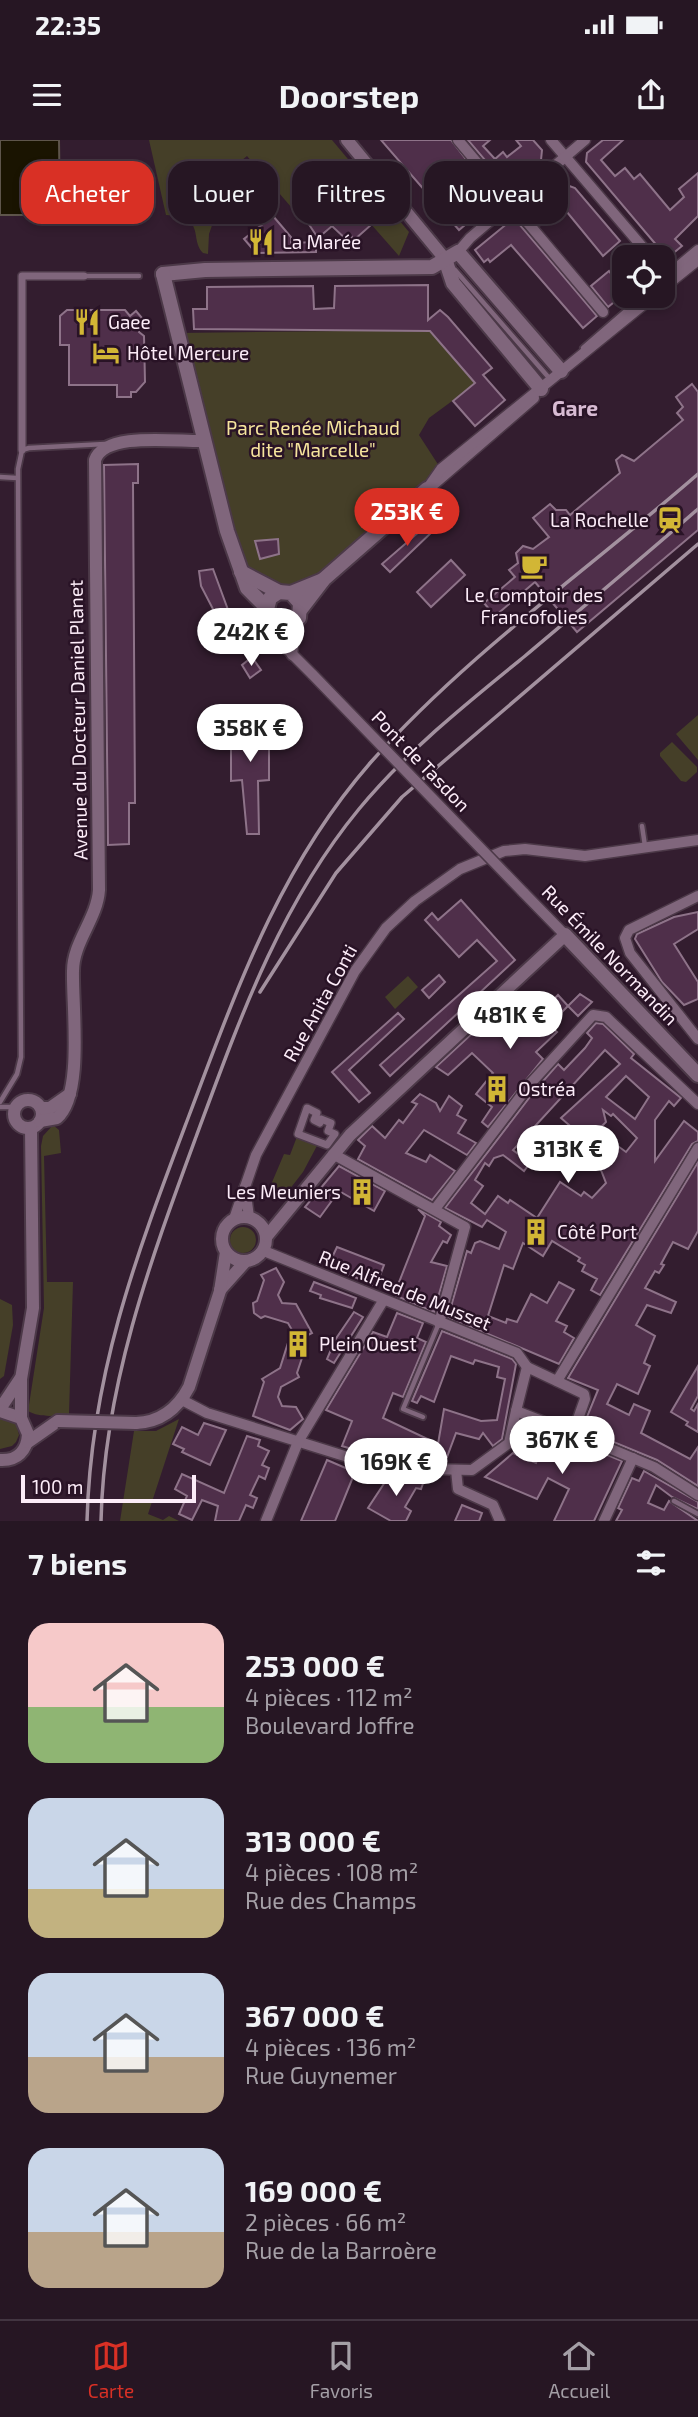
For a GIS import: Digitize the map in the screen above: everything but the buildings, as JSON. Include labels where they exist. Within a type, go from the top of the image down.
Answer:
[{"type":"main road","points":[[266,607],[247,588],[240,571],[204,441],[163,274],[183,269],[432,267],[452,255]]},
{"type":"main road","points":[[452,255],[447,272],[453,283],[551,380]]},
{"type":"main road","points":[[452,255],[551,380]]},
{"type":"main road","points":[[172,307],[183,269]]},
{"type":"main road","points":[[324,579],[270,598],[266,607],[268,618],[283,627],[299,615],[324,579],[427,489]]},
{"type":"main road","points":[[240,571],[258,583],[296,597],[299,615]]},
{"type":"main road","name":"Rue Émile Normandin","points":[[565,936],[698,1075]]},
{"type":"street","points":[[347,140],[429,240],[452,255],[487,224]]},
{"type":"street","points":[[458,140],[476,161]]},
{"type":"street","points":[[551,140],[641,245]]},
{"type":"street","points":[[560,161],[585,140]]},
{"type":"street","points":[[529,224],[603,313]]},
{"type":"street","points":[[675,271],[698,250]]},
{"type":"street","points":[[675,274],[698,260]]},
{"type":"street","points":[[22,450],[22,276],[83,276]]},
{"type":"street","points":[[427,489],[441,470],[639,308]]},
{"type":"street","points":[[108,444],[204,441]]},
{"type":"street","name":"Avenue du Docteur Daniel Planet","points":[[37,1119],[62,1114],[71,1094],[73,963],[96,907],[99,890],[93,477],[97,454],[108,444]]},
{"type":"street","points":[[292,655],[299,615]]},
{"type":"street","name":"Pont de Tasdon","points":[[276,625],[292,655],[523,892]]},
{"type":"street","name":"Rue Anita Conti","points":[[234,1219],[247,1174],[355,971],[386,928],[415,901],[460,869],[504,851],[525,849],[584,856],[698,840]]},
{"type":"street","name":"Rue Émile Normandin","points":[[523,892],[565,936]]},
{"type":"street","name":"Rue Émile Normandin","points":[[698,896],[629,930],[625,938],[630,953],[698,1039]]},
{"type":"street","points":[[220,1291],[244,1262],[264,1251],[267,1236],[333,1154],[378,1108],[565,936]]},
{"type":"street","points":[[435,1209],[530,1083],[593,1015],[606,1017],[698,1104]]},
{"type":"street","points":[[28,1441],[22,1419],[21,1379],[33,1322],[37,1119],[29,1100],[21,1101],[15,1107],[17,1123],[37,1119]]},
{"type":"street","points":[[307,1108],[317,1113],[314,1120],[320,1123],[321,1119],[331,1123],[328,1131],[335,1134],[327,1145],[298,1134],[307,1108]]},
{"type":"street","points":[[557,1381],[698,1148]]},
{"type":"street","points":[[333,1154],[463,1224],[467,1231],[439,1323]]},
{"type":"street","name":"Rue Anita Conti","points":[[247,1174],[244,1195],[255,1220]]},
{"type":"street","points":[[21,1379],[0,1410],[15,1413],[22,1419],[136,1423],[159,1418],[182,1400],[220,1291],[226,1252],[222,1237],[228,1224],[234,1219],[283,1219]]},
{"type":"street","points":[[255,1220],[267,1236]]},
{"type":"street","name":"Rue Alfred de Musset","points":[[264,1251],[517,1353],[527,1367],[584,1394],[585,1399],[573,1433]]},
{"type":"street","points":[[226,1252],[244,1262]]},
{"type":"street","points":[[265,1521],[298,1442],[383,1301]]},
{"type":"street","points":[[182,1400],[196,1409],[383,1468],[472,1470],[509,1443],[527,1367]]},
{"type":"street","points":[[516,1411],[634,1458],[698,1495]]},
{"type":"street","points":[[1,1461],[16,1457],[28,1441],[58,1421]]},
{"type":"street","points":[[604,1521],[634,1458]]},
{"type":"street","points":[[456,1470],[458,1489],[492,1506],[500,1521]]},
{"type":"lane","points":[[83,276],[139,276]]},
{"type":"lane","points":[[551,380],[630,308]]},
{"type":"lane","points":[[0,1102],[17,1074],[21,1057],[17,476],[22,450],[108,444]]},
{"type":"lane","points":[[0,477],[17,476]]},
{"type":"lane","points":[[642,826],[645,848]]},
{"type":"lane","points":[[0,1107],[15,1107]]},
{"type":"lane","points":[[423,1417],[403,1409],[439,1323]]},
{"type":"lane","points":[[674,1501],[698,1514]]},
{"type":"green space","points":[[149,140],[332,140],[350,161],[292,161],[292,208],[278,192],[278,161],[251,161],[247,156],[241,161],[168,161],[168,215]]},
{"type":"green space","points":[[192,224],[213,224],[208,254],[203,253],[199,247]]},
{"type":"green space","points":[[371,224],[402,224],[409,232],[399,256]]},
{"type":"green space","name":"Parc Renée Michaud dite \"Marcelle\"","points":[[433,330],[478,382],[429,418],[419,435],[441,469],[324,579],[291,593],[240,571],[178,333]]},
{"type":"green space","points":[[698,715],[698,760],[676,734]]},
{"type":"green space","points":[[672,742],[697,767],[697,772],[686,782],[681,781],[660,756]]},
{"type":"green space","points":[[408,976],[418,987],[395,1009],[385,997]]},
{"type":"green space","points":[[53,1125],[59,1130],[61,1153],[44,1156],[47,1282],[73,1282],[69,1414],[48,1416],[28,1411],[44,1308],[41,1146],[43,1136]]},
{"type":"green space","points":[[298,1134],[319,1142],[303,1172],[282,1199],[270,1187],[284,1154],[290,1155]]},
{"type":"green space","points":[[243,1227],[252,1231],[256,1240],[252,1249],[243,1253],[234,1249],[230,1240],[234,1231]]},
{"type":"green space","points":[[0,1299],[12,1305],[13,1325],[4,1376],[0,1379]]},
{"type":"green space","points":[[0,1415],[16,1423],[19,1435],[12,1446],[0,1449]]},
{"type":"green space","points":[[179,1419],[148,1514],[163,1520],[169,1516],[179,1521],[120,1521],[134,1431],[156,1431]]},
{"type":"shaded area","points":[[0,140],[59,140],[59,161],[21,161],[21,215],[0,215]]},
{"type":"railway","points":[[87,1521],[97,1413],[120,1312],[171,1164],[226,1019],[286,885],[339,802],[371,762],[408,723],[488,648],[698,474]]},
{"type":"railway","points":[[101,1521],[104,1471],[120,1373],[147,1278],[228,1050],[264,966],[306,885],[359,809],[417,747],[698,509]]},
{"type":"railway","points":[[260,992],[336,873],[402,797],[698,544]]},
{"type":"place","name":"La Marée","points":[[261,242]]},
{"type":"place","name":"Gaee","points":[[87,322]]},
{"type":"place","name":"Hôtel Mercure","points":[[106,353]]},
{"type":"place","name":"La Rochelle","points":[[670,520]]},
{"type":"place","name":"Le Comptoir des Francofolies","points":[[534,566]]},
{"type":"place","name":"Ostréa","points":[[497,1089]]},
{"type":"place","name":"Les Meuniers","points":[[362,1192]]},
{"type":"place","name":"Côté Port","points":[[536,1232]]},
{"type":"place","name":"Plein Ouest","points":[[298,1344]]},
{"type":"district","name":"Gare","points":[[575,409]]}]
